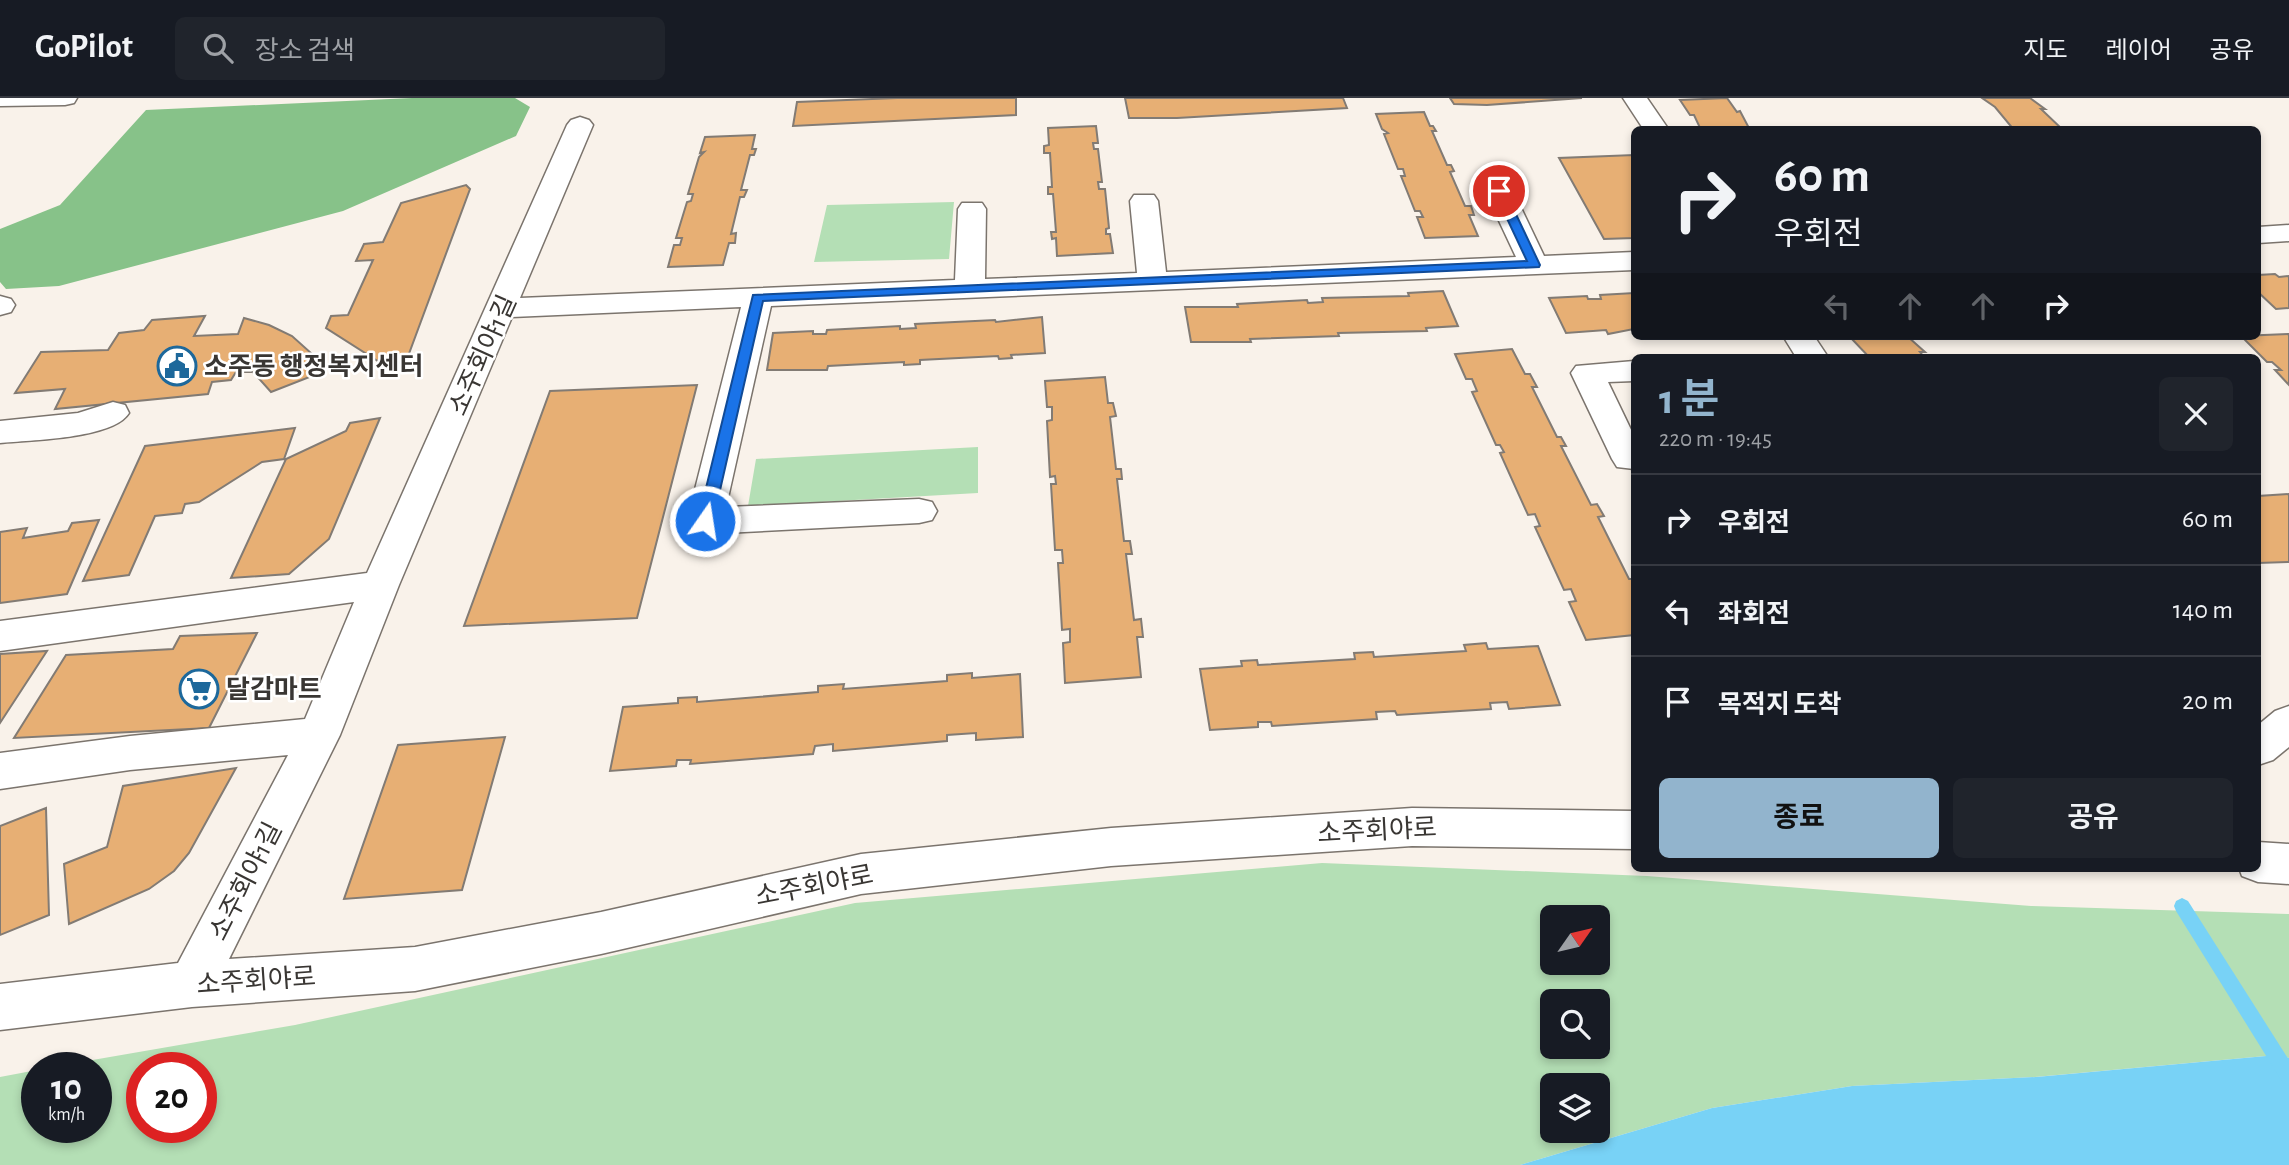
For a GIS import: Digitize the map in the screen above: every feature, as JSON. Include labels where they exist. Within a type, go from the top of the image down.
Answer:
[{"type":"street","points":[[4,102],[65,98]]},
{"type":"street","points":[[1635,98],[1654,126]]},
{"type":"street","name":"소주회야1길","points":[[192,984],[319,735],[380,585],[503,308],[580,125]]},
{"type":"street","points":[[1499,191],[1534,265]]},
{"type":"street","points":[[1144,201],[1152,281]]},
{"type":"street","points":[[970,288],[972,209]]},
{"type":"street","points":[[2261,235],[2289,233]]},
{"type":"street","points":[[503,308],[1631,261]]},
{"type":"street","points":[[758,297],[705,521],[919,511]]},
{"type":"street","points":[[1629,459],[1587,373],[1631,371]]},
{"type":"street","points":[[0,432],[81,424],[113,413]]},
{"type":"street","points":[[0,636],[380,585]]},
{"type":"street","points":[[2261,746],[2289,723]]},
{"type":"street","points":[[0,771],[130,753],[319,735]]},
{"type":"street","name":"소주회야로","points":[[0,1007],[192,984],[415,969],[601,933],[861,874],[1111,847],[1412,827],[1631,830]]},
{"type":"street","points":[[2261,862],[2289,864]]},
{"type":"green space","points":[[412,98],[515,98],[530,107],[516,136],[343,211],[59,286],[6,289],[0,282],[0,229],[60,205],[146,110]]},
{"type":"green space","points":[[954,202],[949,259],[814,262],[827,205]]},
{"type":"green space","points":[[978,447],[978,493],[748,506],[756,459]]},
{"type":"green space","points":[[1322,863],[1647,876],[2031,906],[2289,914],[2289,1058],[2277,1055],[2035,1077],[1852,1086],[1712,1108],[1610,1138],[1610,1073],[1540,1073],[1540,1143],[1594,1143],[1520,1165],[0,1165],[0,1077],[21,1073],[21,1143],[112,1143],[112,1057],[126,1054],[126,1143],[217,1143],[217,1052],[139,1052],[295,1025],[855,903]]},
{"type":"water","points":[[2277,1055],[2289,1058],[2289,1165],[1520,1165],[1594,1143],[1610,1143],[1610,1138],[1712,1108],[1852,1086],[2036,1077]]},
{"type":"building","points":[[897,98],[1016,98],[1016,115],[793,126],[797,102]]},
{"type":"building","points":[[1125,98],[1343,98],[1347,108],[1177,118],[1129,118]]},
{"type":"building","points":[[1450,98],[1582,98],[1487,105],[1454,104]]},
{"type":"building","points":[[1727,98],[1737,112],[1740,111],[1748,126],[1699,126],[1694,115],[1690,115],[1680,100]]},
{"type":"building","points":[[1982,98],[2030,98],[2045,109],[2041,109],[2059,126],[2011,126],[1995,107]]},
{"type":"building","points":[[1424,112],[1430,126],[1436,131],[1432,131],[1447,165],[1451,165],[1454,171],[1450,172],[1465,206],[1471,206],[1474,215],[1469,215],[1478,236],[1425,238],[1417,217],[1423,217],[1420,211],[1415,211],[1401,176],[1405,176],[1403,169],[1398,169],[1384,134],[1388,133],[1382,129],[1376,114]]},
{"type":"building","points":[[1096,126],[1098,143],[1093,143],[1094,149],[1098,149],[1102,182],[1098,182],[1099,189],[1105,189],[1109,228],[1106,229],[1106,234],[1110,234],[1113,253],[1057,256],[1056,238],[1052,239],[1051,232],[1056,232],[1053,194],[1048,194],[1048,187],[1052,187],[1050,153],[1044,153],[1044,146],[1049,145],[1048,128]]},
{"type":"building","points":[[755,135],[752,149],[756,149],[754,155],[750,155],[741,190],[747,190],[744,197],[740,197],[731,234],[736,233],[735,243],[729,243],[723,265],[668,267],[674,245],[680,245],[682,238],[676,238],[687,202],[691,201],[693,194],[688,194],[699,157],[704,152],[700,153],[705,137]]},
{"type":"building","points":[[1631,155],[1631,238],[1604,239],[1559,158]]},
{"type":"building","points":[[466,185],[470,189],[407,359],[392,366],[384,365],[326,328],[331,316],[348,315],[373,260],[356,261],[364,244],[383,242],[401,203]]},
{"type":"building","points":[[2261,275],[2289,276],[2289,308],[2276,309],[2261,295]]},
{"type":"building","points":[[1443,291],[1458,326],[1426,328],[1427,331],[1250,339],[1251,342],[1191,342],[1185,307],[1238,307],[1237,304],[1307,300],[1308,303],[1323,302],[1322,298],[1409,296],[1408,293]]},
{"type":"building","points":[[1631,293],[1631,330],[1608,334],[1606,330],[1566,333],[1549,298],[1587,296],[1588,299],[1601,299],[1600,295]]},
{"type":"building","name":"소주동 행정복지센터","points":[[205,316],[194,336],[238,334],[244,318],[269,325],[292,336],[321,362],[325,371],[271,392],[253,372],[236,372],[231,380],[212,382],[208,394],[55,409],[65,389],[15,393],[41,352],[108,350],[119,333],[144,330],[152,320]]},
{"type":"building","points":[[1042,317],[1045,353],[1011,355],[1012,358],[999,359],[998,356],[920,360],[920,364],[904,365],[904,362],[828,366],[827,370],[767,370],[773,333],[813,331],[813,334],[826,334],[827,330],[900,326],[900,329],[916,328],[915,324],[996,322]]},
{"type":"building","points":[[2289,334],[2289,385],[2275,370],[2281,370],[2272,362],[2267,362],[2245,340],[2261,340],[2261,335]]},
{"type":"building","points":[[1853,340],[1912,340],[1925,352],[1920,352],[1922,354],[1866,354]]},
{"type":"building","points":[[1512,349],[1525,374],[1530,374],[1537,387],[1532,387],[1557,437],[1561,437],[1566,446],[1561,446],[1591,505],[1597,504],[1604,516],[1598,517],[1631,579],[1631,635],[1586,640],[1569,602],[1576,601],[1571,589],[1564,590],[1535,527],[1540,526],[1535,514],[1528,515],[1500,453],[1504,452],[1500,445],[1496,445],[1472,392],[1477,391],[1472,379],[1466,379],[1455,354]]},
{"type":"building","points":[[1105,377],[1108,403],[1113,403],[1116,416],[1110,417],[1116,469],[1121,469],[1122,479],[1117,479],[1124,541],[1130,541],[1132,554],[1126,554],[1134,620],[1141,619],[1143,637],[1137,637],[1141,677],[1065,683],[1063,643],[1070,642],[1070,629],[1062,630],[1058,563],[1063,563],[1062,550],[1055,550],[1051,484],[1056,484],[1055,476],[1050,477],[1047,421],[1052,420],[1052,407],[1047,407],[1045,381]]},
{"type":"building","points":[[697,385],[637,618],[464,626],[550,391]]},
{"type":"building","points":[[380,418],[329,539],[289,574],[231,578],[286,459],[346,431],[350,423]]},
{"type":"building","points":[[295,428],[284,459],[262,462],[199,502],[185,504],[182,513],[155,516],[129,575],[83,581],[145,446]]},
{"type":"building","points":[[2289,494],[2289,562],[2261,563],[2261,496]]},
{"type":"building","points":[[99,520],[67,594],[0,603],[0,532],[27,528],[23,538],[68,531],[72,523]]},
{"type":"building","points":[[257,633],[209,728],[14,738],[66,655],[173,649],[180,636]]},
{"type":"building","points":[[1486,643],[1488,649],[1538,646],[1560,705],[1509,709],[1507,702],[1490,703],[1491,709],[1397,715],[1395,711],[1376,712],[1377,719],[1272,726],[1271,722],[1258,722],[1258,727],[1210,730],[1200,669],[1242,666],[1241,661],[1257,660],[1258,665],[1355,659],[1354,653],[1373,652],[1374,657],[1466,651],[1464,645]]},
{"type":"building","points":[[47,651],[0,723],[0,654]]},
{"type":"building","points":[[972,673],[972,678],[1020,674],[1023,737],[976,740],[976,733],[947,735],[947,741],[833,751],[833,744],[815,746],[813,754],[690,764],[691,760],[677,760],[676,766],[610,771],[623,707],[678,703],[678,698],[697,697],[697,702],[818,692],[818,686],[844,684],[843,689],[947,681],[947,675]]},
{"type":"building","points":[[505,737],[462,890],[344,899],[398,745]]},
{"type":"building","points":[[236,768],[189,853],[174,871],[149,889],[69,924],[64,864],[107,847],[123,786]]},
{"type":"building","points":[[46,808],[49,915],[0,935],[0,826]]},
{"type":"waterway","points":[[2182,906],[2289,1077]]},
{"type":"place","name":"소주동 행정복지센터","points":[[177,366]]},
{"type":"place","name":"달감마트","points":[[199,689]]},
{"type":"route","points":[[705,521],[758,297],[1534,265],[1499,191]]}]
